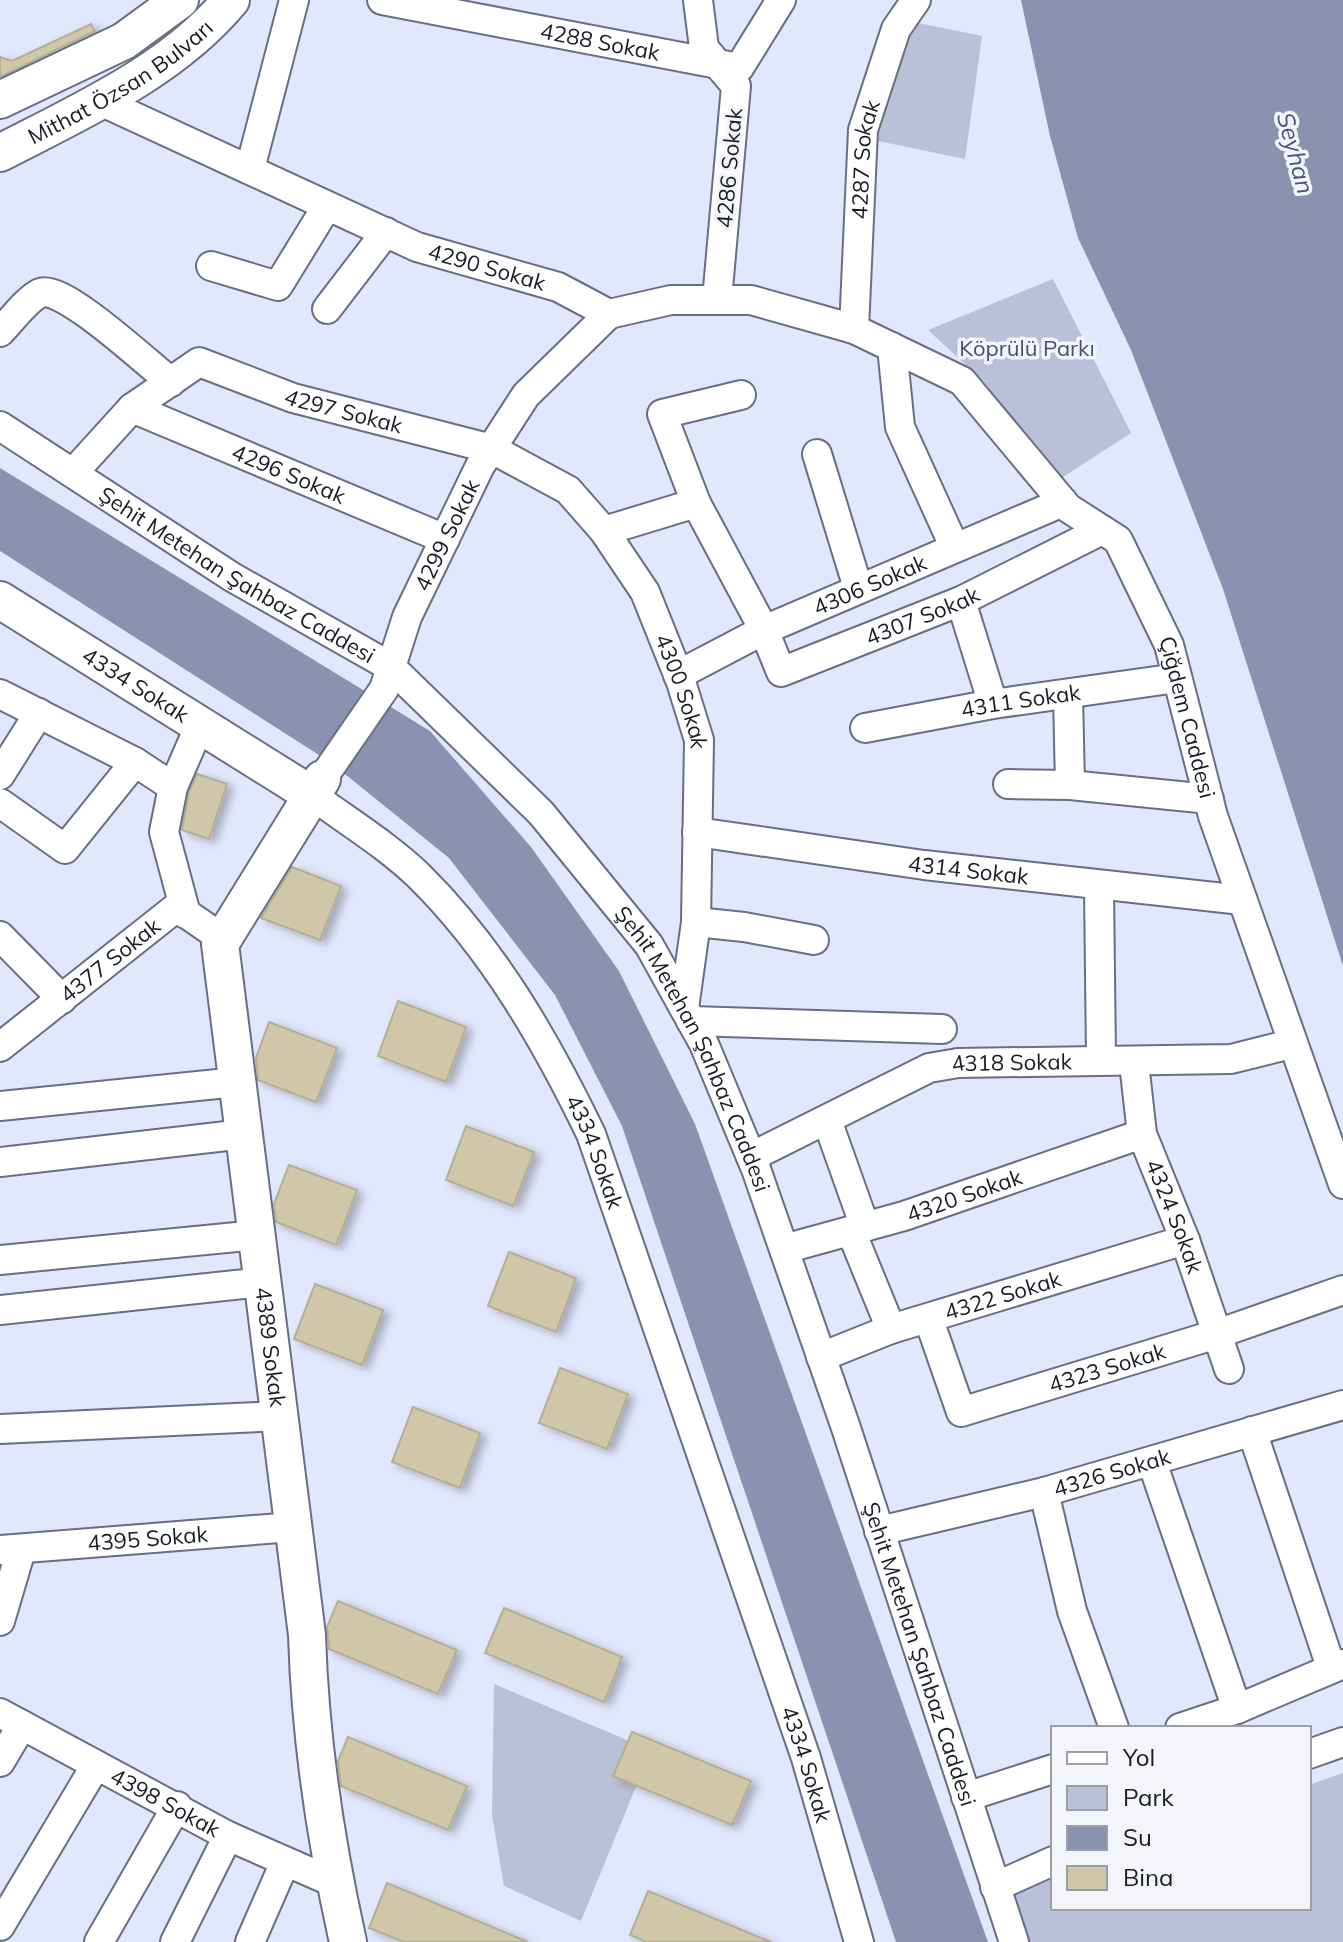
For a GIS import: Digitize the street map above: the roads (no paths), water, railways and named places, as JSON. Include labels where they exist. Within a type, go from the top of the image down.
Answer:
[{"type":"main road","name":"Mithat Özsan Bulvarı","points":[[0,100],[124,41],[180,0]]},
{"type":"main road","name":"Mithat Özsan Bulvarı","points":[[0,153],[152,71],[216,19],[231,0]]},
{"type":"main road","name":"4334 Sokak","points":[[0,600],[200,725],[317,787]]},
{"type":"main road","points":[[223,939],[317,787]]},
{"type":"main road","name":"4389 Sokak","points":[[223,939],[220,944],[335,1883],[348,1942]]},
{"type":"street","points":[[250,169],[294,0]]},
{"type":"street","name":"4288 Sokak","points":[[382,0],[739,68],[781,0]]},
{"type":"street","name":"4286 Sokak","points":[[698,0],[704,48],[736,86],[717,300]]},
{"type":"street","name":"4287 Sokak","points":[[854,329],[863,130],[896,29],[916,0]]},
{"type":"street","name":"4290 Sokak","points":[[98,100],[417,247],[558,287],[609,314]]},
{"type":"street","points":[[211,266],[278,286],[327,206]]},
{"type":"street","points":[[327,309],[386,232]]},
{"type":"street","points":[[0,332],[39,293],[50,291],[72,302],[171,382],[132,408],[73,473]]},
{"type":"street","points":[[609,314],[671,300],[751,300],[854,329],[892,347],[900,427],[954,546]]},
{"type":"street","name":"4299 Sokak","points":[[317,787],[387,678],[407,617],[492,449],[526,395],[609,314]]},
{"type":"street","name":"Çiğdem Caddesi","points":[[892,347],[962,381],[1063,502],[1118,540],[1169,645],[1209,799],[1291,1044],[1343,1184]]},
{"type":"street","name":"4297 Sokak","points":[[171,382],[199,362],[293,398],[492,449]]},
{"type":"street","points":[[741,395],[662,414],[696,503],[764,630]]},
{"type":"street","name":"4296 Sokak","points":[[132,408],[445,539]]},
{"type":"street","name":"Şehit Metehan Şahbaz Caddesi","points":[[0,426],[387,678],[541,813],[649,945],[688,1014],[751,1157],[821,1357],[1014,1942]]},
{"type":"street","name":"4300 Sokak","points":[[492,449],[568,490],[604,531],[645,592],[678,675],[699,740],[696,922],[688,1014]]},
{"type":"street","points":[[817,454],[858,588]]},
{"type":"street","name":"4306 Sokak","points":[[678,675],[764,630],[954,546],[1063,502]]},
{"type":"street","points":[[604,531],[696,503]]},
{"type":"street","name":"4307 Sokak","points":[[764,630],[781,672],[961,601],[1102,530]]},
{"type":"street","points":[[961,601],[993,704]]},
{"type":"street","name":"4311 Sokak","points":[[865,728],[993,704],[1177,678]]},
{"type":"street","points":[[0,694],[135,762],[173,787]]},
{"type":"street","points":[[1068,695],[1070,785]]},
{"type":"street","points":[[0,775],[39,713]]},
{"type":"street","points":[[186,914],[164,832],[173,787],[200,725]]},
{"type":"street","points":[[0,803],[65,849],[135,762]]},
{"type":"street","points":[[1008,784],[1070,785],[1209,799]]},
{"type":"street","name":"4334 Sokak","points":[[317,787],[418,876],[491,962],[547,1045],[585,1122],[806,1758],[859,1942]]},
{"type":"street","name":"4314 Sokak","points":[[697,832],[1099,887],[1242,900]]},
{"type":"street","points":[[1099,887],[1101,1059]]},
{"type":"street","name":"4377 Sokak","points":[[0,1047],[177,907],[223,939]]},
{"type":"street","points":[[696,922],[814,940]]},
{"type":"street","points":[[0,936],[62,999]]},
{"type":"street","points":[[688,1014],[942,1029]]},
{"type":"street","name":"4318 Sokak","points":[[751,1157],[929,1068],[958,1063],[1101,1059],[1134,1063],[1231,1059],[1291,1044]]},
{"type":"street","name":"4324 Sokak","points":[[1134,1063],[1142,1134],[1185,1240],[1229,1369]]},
{"type":"street","points":[[0,1106],[237,1082]]},
{"type":"street","points":[[827,1120],[891,1329]]},
{"type":"street","points":[[0,1162],[244,1134]]},
{"type":"street","name":"4320 Sokak","points":[[784,1249],[858,1229],[1142,1134]]},
{"type":"street","points":[[0,1260],[257,1235]]},
{"type":"street","name":"4322 Sokak","points":[[821,1357],[891,1329],[1185,1240]]},
{"type":"street","points":[[0,1310],[263,1282]]},
{"type":"street","name":"4323 Sokak","points":[[929,1320],[961,1412],[1217,1334],[1343,1290]]},
{"type":"street","name":"4326 Sokak","points":[[879,1531],[1044,1492],[1343,1405]]},
{"type":"street","points":[[0,1429],[280,1416]]},
{"type":"street","points":[[1186,1726],[1237,1709],[1337,1665],[1252,1431]]},
{"type":"street","points":[[1152,1462],[1237,1709]]},
{"type":"street","points":[[1044,1492],[1072,1611],[1113,1726]]},
{"type":"street","name":"4395 Sokak","points":[[11,1550],[293,1527]]},
{"type":"street","points":[[0,1621],[11,1550]]},
{"type":"street","points":[[0,1762],[11,1719]]},
{"type":"street","name":"4398 Sokak","points":[[11,1719],[228,1836],[335,1883]]},
{"type":"street","points":[[1311,1753],[1343,1742]]},
{"type":"street","points":[[0,1926],[96,1765]]},
{"type":"street","points":[[966,1797],[1051,1770]]},
{"type":"street","points":[[99,1942],[177,1806]]},
{"type":"street","points":[[175,1942],[228,1836]]},
{"type":"street","points":[[250,1942],[285,1862]]},
{"type":"street","points":[[995,1887],[1051,1862]]},
{"type":"water","name":"Seyhan","points":[[1021,0],[1343,0],[1343,966],[1223,589],[1131,350],[1078,238],[1050,136]]},
{"type":"water","points":[[0,468],[430,731],[531,847],[619,971],[695,1124],[988,1942],[896,1942],[622,1126],[555,995],[449,858],[330,762],[0,551]]},
{"type":"park label","name":"Köprülü Parkı","points":[[1027,348]]}]
